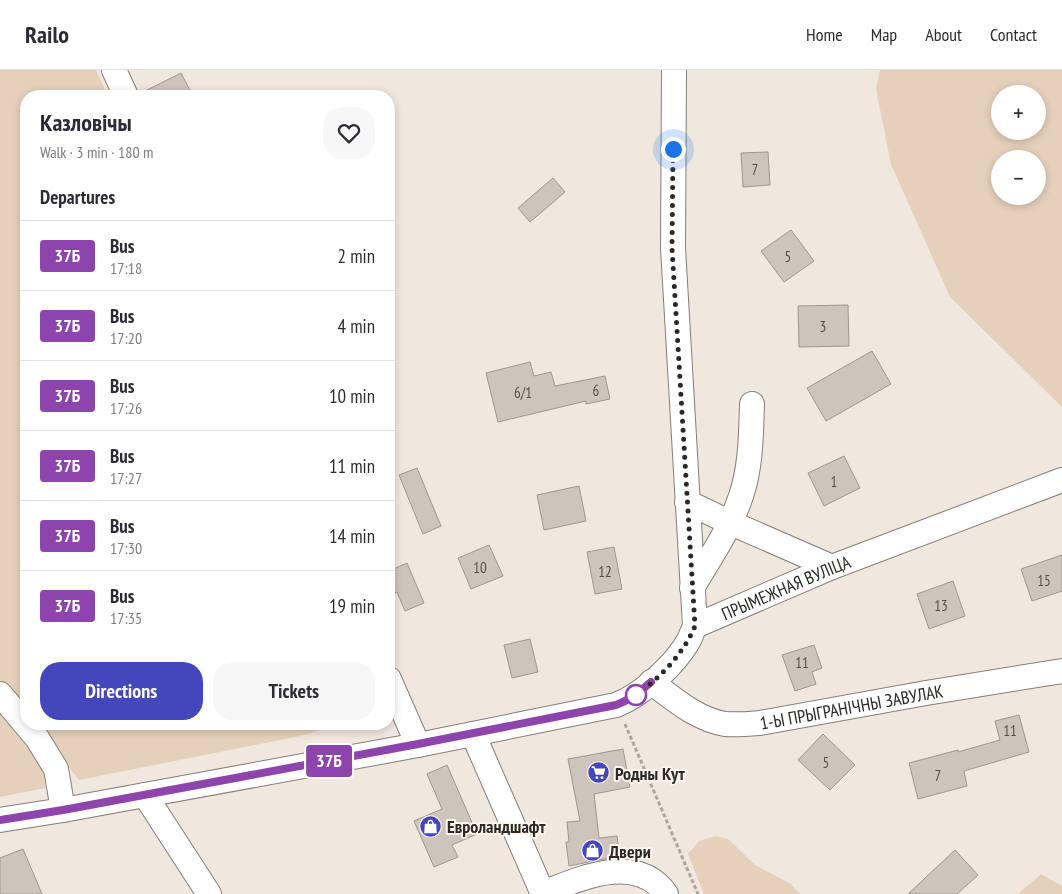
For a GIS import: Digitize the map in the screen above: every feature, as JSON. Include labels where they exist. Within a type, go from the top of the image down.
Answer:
[{"type":"street","points":[[114,70],[123,90]]},
{"type":"street","points":[[0,820],[473,734],[616,705],[628,701],[670,666],[681,652],[695,626],[672,248],[674,70]]},
{"type":"street","points":[[692,588],[731,523],[742,494],[750,454],[752,404]]},
{"type":"street","name":"ПРЫМЕЖНАЯ ВУЛІЦА","points":[[695,626],[832,567],[1062,480]]},
{"type":"street","points":[[687,502],[832,567]]},
{"type":"street","name":"1-Ы ПРЫГРАНІЧНЫ ЗАВУЛАК","points":[[651,682],[692,712],[725,724],[743,724],[760,723],[1062,671]]},
{"type":"street","points":[[395,692],[418,744]]},
{"type":"street","points":[[0,694],[20,718]]},
{"type":"street","points":[[30,730],[56,769],[63,810]]},
{"type":"street","points":[[473,734],[543,894],[581,878],[600,873],[631,871],[648,878],[661,887],[666,894]]},
{"type":"street","points":[[145,795],[208,894]]},
{"type":"path","points":[[616,705],[698,894]]},
{"type":"shaded area","points":[[0,70],[96,70],[105,90],[20,90],[20,705],[0,680]]},
{"type":"shaded area","points":[[880,70],[1062,70],[1062,407],[950,297],[891,164],[876,89]]},
{"type":"shaded area","points":[[0,708],[43,759],[45,788],[0,797]]},
{"type":"shaded area","points":[[40,730],[320,730],[305,735],[79,780]]},
{"type":"shaded area","points":[[716,836],[728,839],[755,865],[791,884],[800,894],[704,894],[688,854],[699,841]]},
{"type":"shaded area","points":[[1041,874],[1062,886],[1062,894],[1018,894]]},
{"type":"building","points":[[181,73],[190,90],[147,90]]},
{"type":"building","points":[[768,152],[770,185],[743,187],[741,153]]},
{"type":"building","points":[[553,178],[565,192],[530,222],[518,208]]},
{"type":"building","points":[[791,230],[814,261],[784,282],[761,251]]},
{"type":"building","points":[[848,305],[849,346],[799,347],[798,306]]},
{"type":"building","points":[[872,351],[891,384],[826,421],[807,388]]},
{"type":"building","points":[[530,362],[534,376],[551,372],[555,386],[605,376],[610,399],[586,404],[586,401],[498,422],[486,373]]},
{"type":"building","points":[[844,456],[860,488],[824,506],[808,473]]},
{"type":"building","points":[[417,468],[441,526],[423,534],[399,475]]},
{"type":"building","points":[[579,486],[586,521],[544,530],[537,495]]},
{"type":"building","points":[[489,545],[503,576],[471,589],[458,558]]},
{"type":"building","points":[[614,547],[622,589],[595,594],[587,552]]},
{"type":"building","points":[[1062,555],[1062,591],[1032,601],[1021,569]]},
{"type":"building","points":[[407,563],[424,603],[405,611],[397,592],[395,593],[395,568]]},
{"type":"building","points":[[953,581],[965,616],[929,629],[917,594]]},
{"type":"building","points":[[530,639],[538,672],[512,678],[504,645]]},
{"type":"building","points":[[814,645],[822,668],[812,672],[816,684],[795,691],[782,655]]},
{"type":"building","points":[[1019,715],[1029,752],[964,771],[967,786],[918,799],[909,763],[1000,740],[995,721]]},
{"type":"building","points":[[823,734],[855,765],[830,790],[798,760]]},
{"type":"building","points":[[623,749],[630,787],[594,794],[599,838],[617,836],[620,858],[569,866],[566,842],[569,842],[567,822],[580,821],[568,759]]},
{"type":"building","points":[[447,765],[477,834],[452,845],[458,857],[434,867],[414,821],[442,809],[427,774]]},
{"type":"building","points":[[23,849],[42,894],[0,894],[0,858]]},
{"type":"building","points":[[955,850],[978,875],[957,894],[908,894]]},
{"type":"bus line","name":"37Б","points":[[0,820],[418,744],[616,705],[628,701],[651,682]]},
{"type":"place","name":"Родны Кут","points":[[599,773]]},
{"type":"place","name":"Евроландшафт","points":[[431,826]]},
{"type":"place","name":"Двери","points":[[593,851]]},
{"type":"route","points":[[636,695],[670,666],[681,652],[695,626],[672,248],[673,149]]}]
